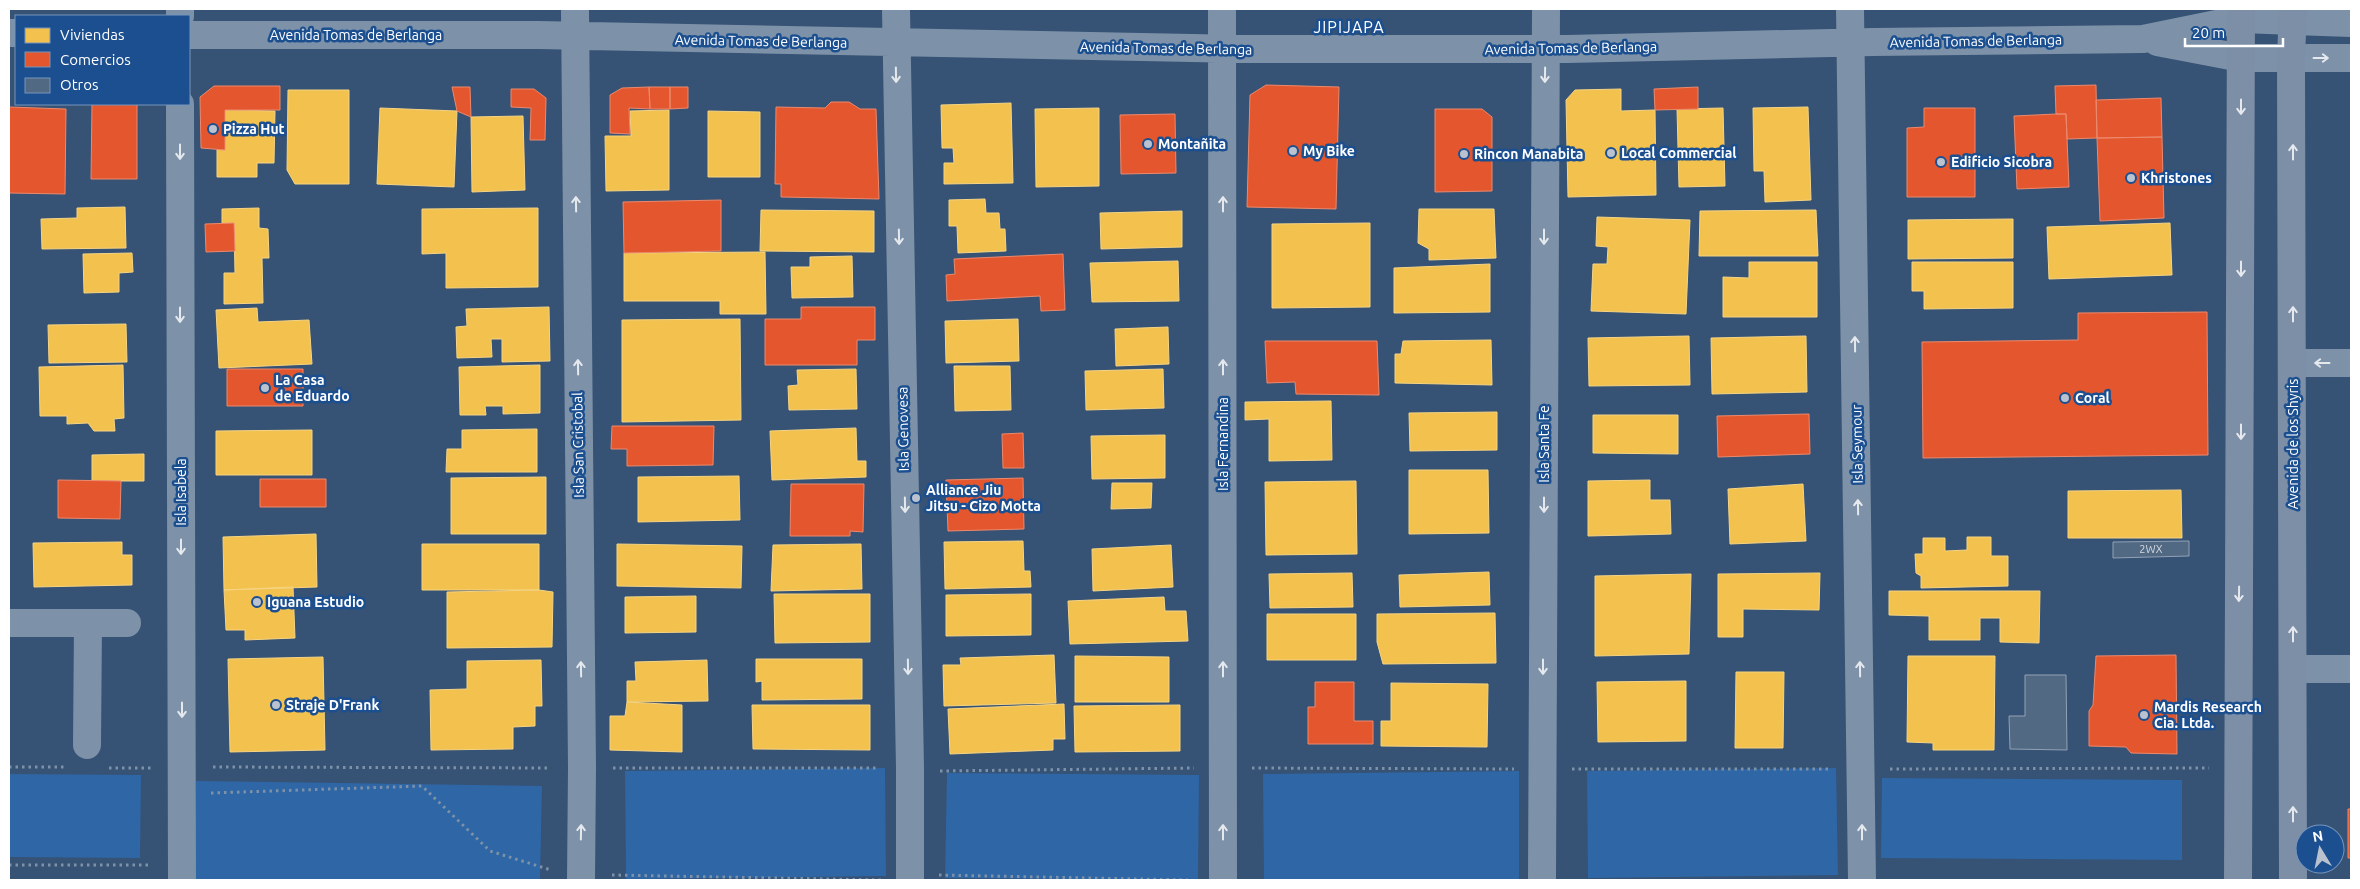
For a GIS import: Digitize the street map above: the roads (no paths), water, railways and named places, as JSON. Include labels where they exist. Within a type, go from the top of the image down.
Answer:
[{"type":"main road","points":[[2238,880],[2241,14]]},
{"type":"main road","name":"Avenida de los Shyris","points":[[2293,15],[2291,58],[2293,880]]},
{"type":"street","name":"Isla San Cristobal","points":[[575,9],[582,768],[581,877]]},
{"type":"street","name":"Isla Genovesa","points":[[896,9],[895,44],[910,768],[910,880]]},
{"type":"street","name":"Isla Fernandina","points":[[1222,9],[1223,880]]},
{"type":"street","name":"Isla Santa Fe","points":[[1542,880],[1546,9]]},
{"type":"street","name":"Isla Seymour","points":[[1850,9],[1862,880]]},
{"type":"street","name":"Avenida Tomas de Berlanga","points":[[2143,40],[2241,14],[2293,15],[2351,23]]},
{"type":"street","name":"Avenida Tomas de Berlanga","points":[[190,35],[575,37],[1222,49],[1546,48],[2143,40],[2241,58],[2351,58]]},
{"type":"street","name":"Isla Isabela","points":[[180,105],[182,873]]},
{"type":"street","points":[[2292,363],[2351,363]]},
{"type":"street","points":[[9,623],[127,624]]},
{"type":"street","points":[[87,745],[88,623]]},
{"type":"street","points":[[2293,669],[2351,669]]},
{"type":"place","name":"Pizza Hut","points":[[213,129]]},
{"type":"place","name":"Montañita","points":[[1148,144]]},
{"type":"place","name":"My Bike","points":[[1293,151]]},
{"type":"place","name":"Local Commercial","points":[[1611,153]]},
{"type":"place","name":"Rincon Manabita","points":[[1464,154]]},
{"type":"place","name":"Edificio Sicobra","points":[[1941,162]]},
{"type":"place","name":"Khristones","points":[[2131,178]]},
{"type":"place","name":"La Casa de Eduardo","points":[[265,388]]},
{"type":"place","name":"Coral","points":[[2065,398]]},
{"type":"place","name":"Alliance Jiu Jitsu - Cizo Motta","points":[[916,498]]},
{"type":"place","name":"Iguana Estudio","points":[[257,602]]},
{"type":"place","name":"Straje D'Frank","points":[[276,705]]},
{"type":"place","name":"Mardis Research Cia. Ltda.","points":[[2144,715]]},
{"type":"district","name":"JIPIJAPA","points":[[1349,27]]}]
